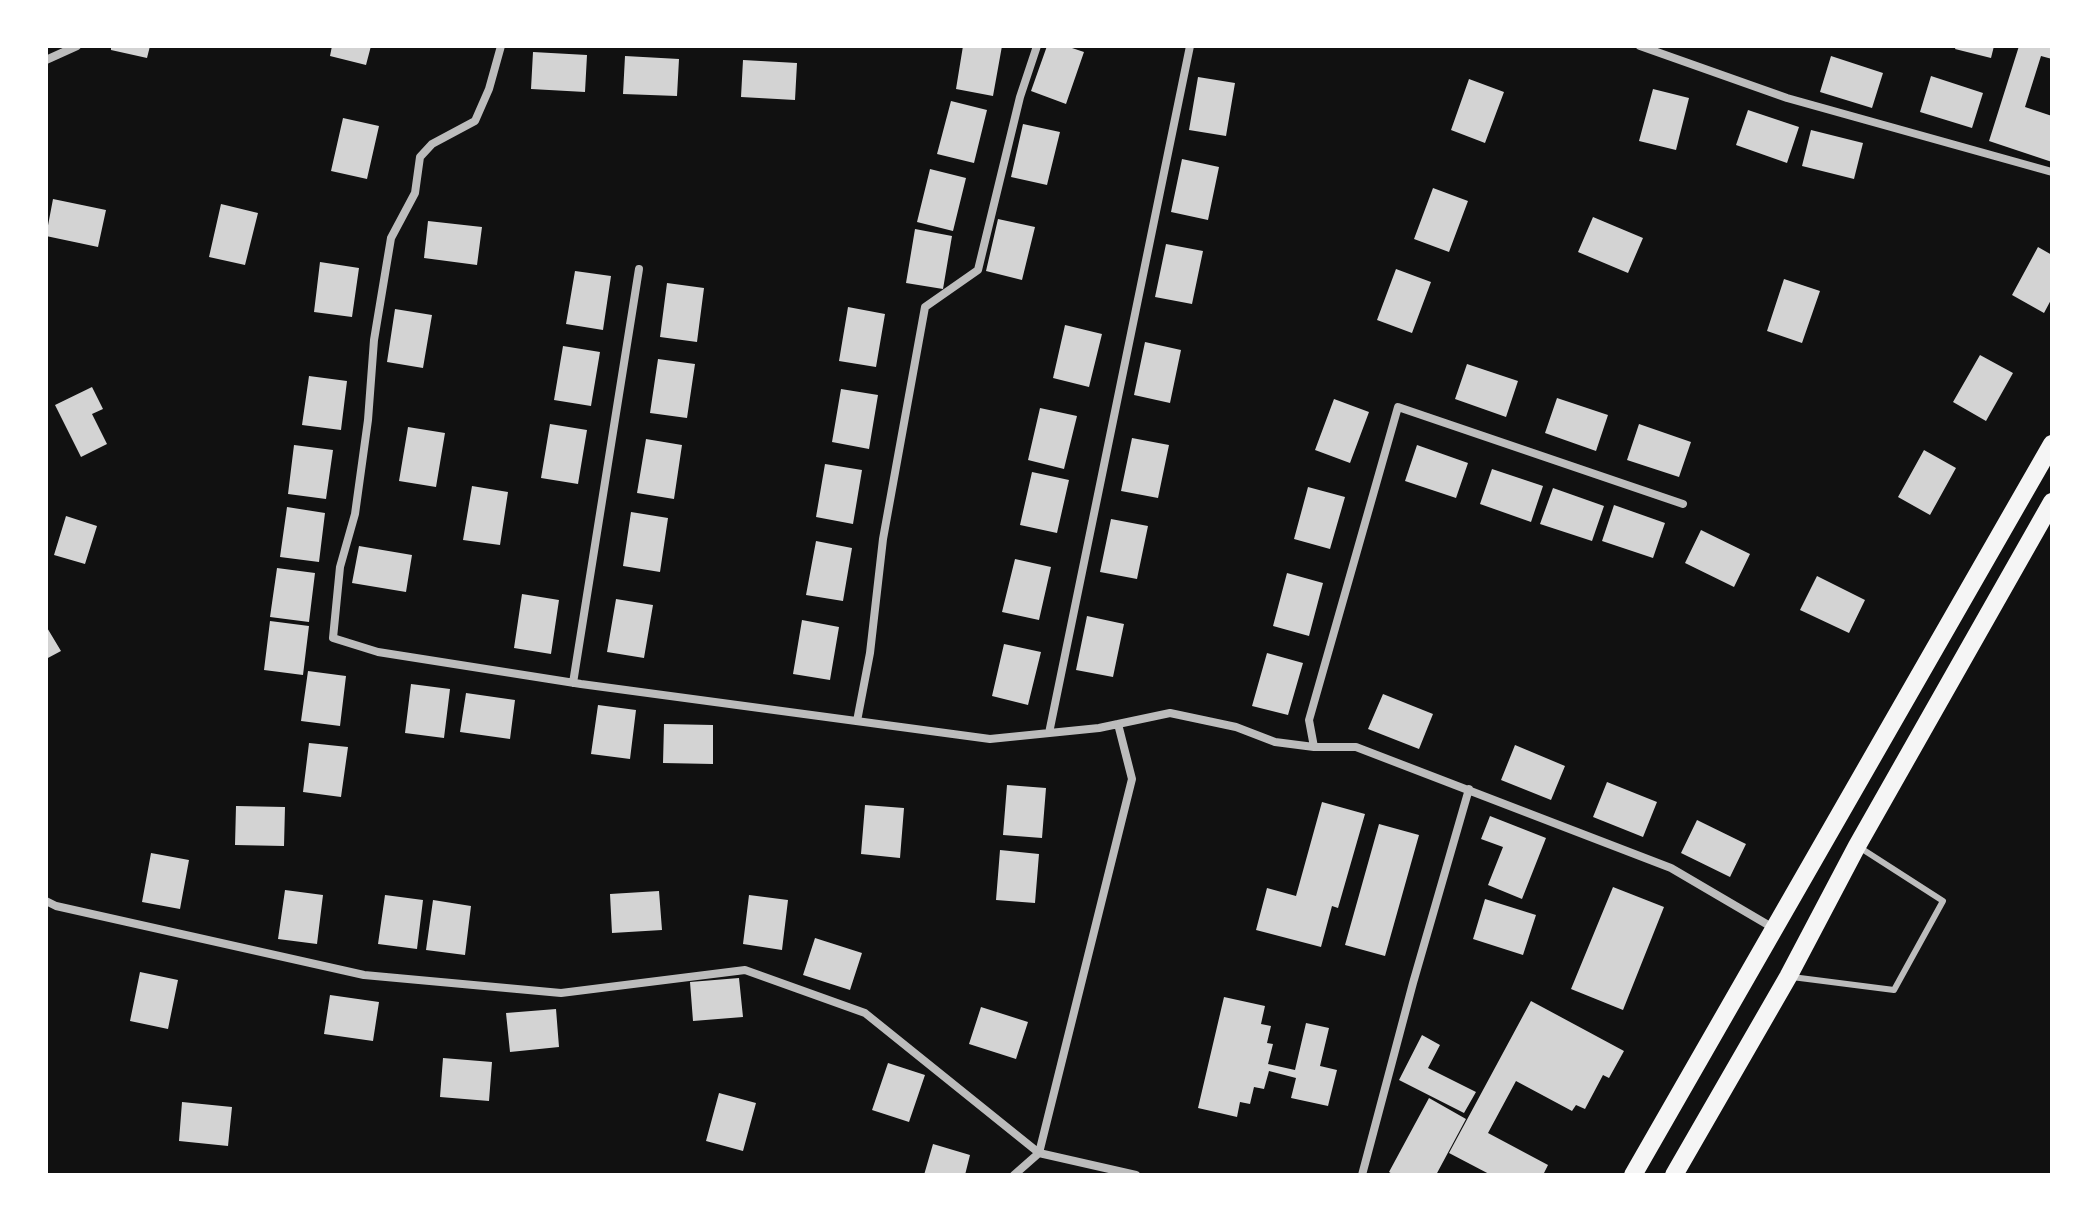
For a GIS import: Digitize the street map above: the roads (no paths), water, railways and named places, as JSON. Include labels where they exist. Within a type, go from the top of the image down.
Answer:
[{"type":"highway","points":[[1633,1175],[2052,444]]},
{"type":"highway","points":[[1674,1175],[1788,977],[1857,846],[2052,502]]},
{"type":"street","points":[[46,60],[77,46]]},
{"type":"street","points":[[501,46],[489,89],[475,121],[432,144],[420,157],[415,193],[391,238],[374,340],[368,420],[355,514],[340,567],[333,638],[378,652],[573,683],[990,739],[1118,724],[1170,713],[1236,727],[1275,742],[1314,747],[1356,747],[1671,868],[1775,929]]},
{"type":"street","points":[[857,721],[870,653],[883,539],[925,307],[978,270],[1020,97],[1037,46]]},
{"type":"street","points":[[1049,733],[1190,46]]},
{"type":"street","points":[[1640,46],[1787,98],[2052,172]]},
{"type":"street","points":[[573,683],[639,269]]},
{"type":"street","points":[[1314,747],[1309,720],[1398,407],[1683,504]]},
{"type":"street","points":[[1014,1175],[1039,1153],[1132,779],[1118,724]]},
{"type":"street","points":[[1362,1175],[1469,789]]},
{"type":"street","points":[[46,901],[56,906],[364,975],[561,993],[745,970],[865,1013],[1039,1153],[1136,1175]]},
{"type":"lane","points":[[1788,977],[1894,990],[1943,901],[1857,846]]}]
